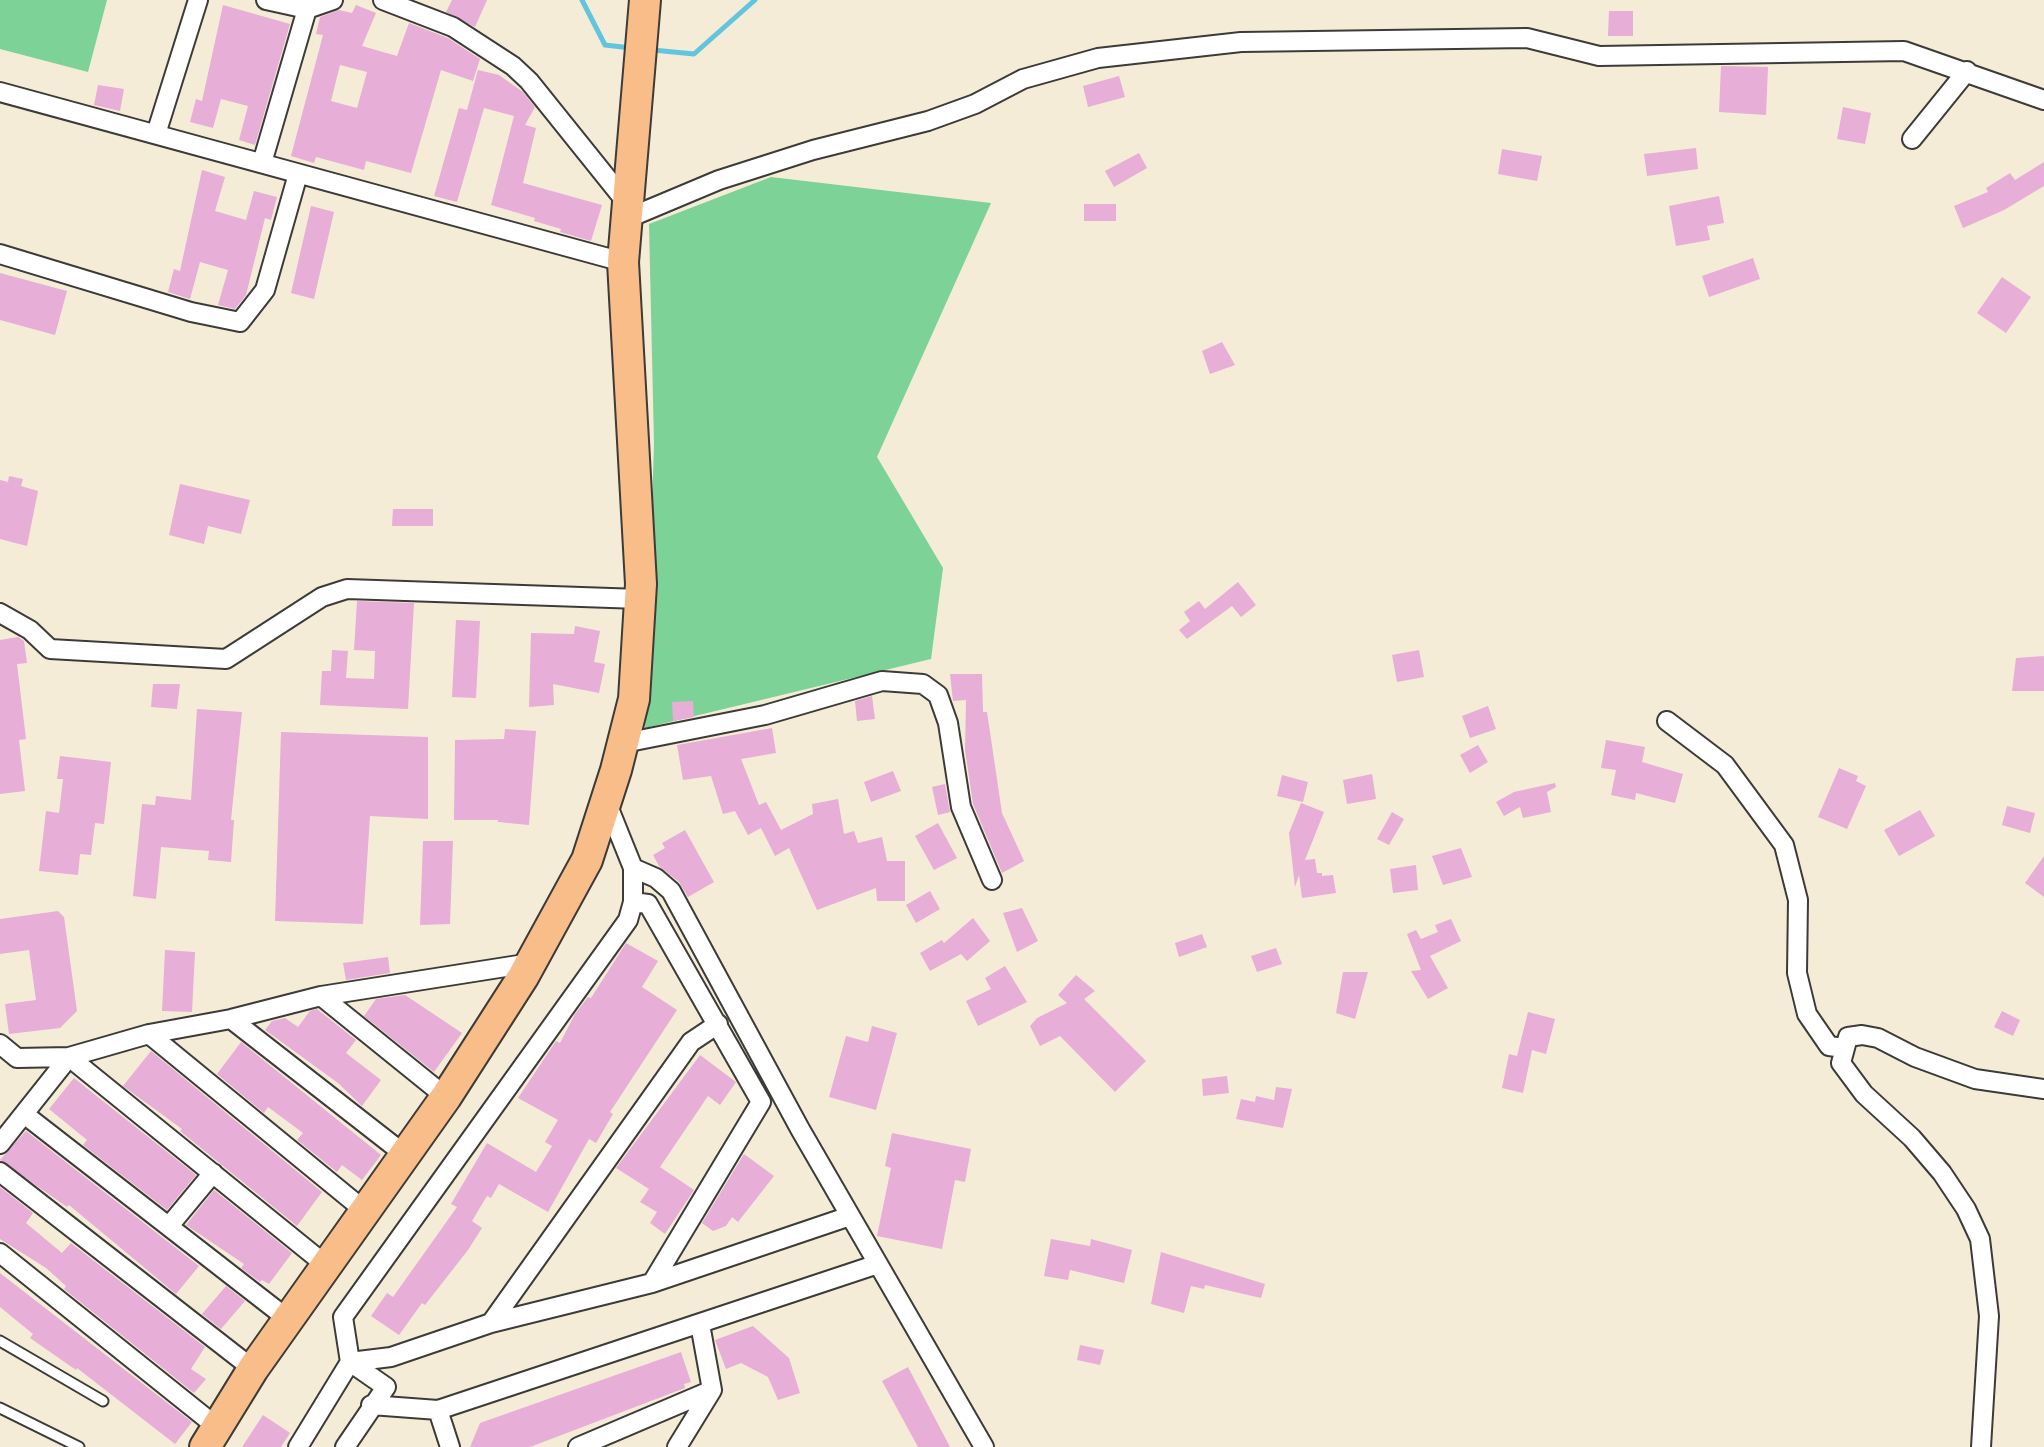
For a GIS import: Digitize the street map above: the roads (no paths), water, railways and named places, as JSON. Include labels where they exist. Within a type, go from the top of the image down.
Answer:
[{"type":"main road","points":[[211,1437],[253,1369],[446,1097],[531,963],[587,860],[624,743],[634,699],[640,599],[631,364],[623,262],[645,0]]},
{"type":"street","points":[[156,134],[198,0]]},
{"type":"street","points":[[266,0],[307,9],[333,0]]},
{"type":"street","points":[[383,0],[453,27],[513,66],[628,200],[719,180],[813,150],[928,121],[975,104],[1023,79],[1098,58],[1241,42],[1527,38],[1599,56],[1904,51],[2044,100]]},
{"type":"street","points":[[262,163],[307,9]]},
{"type":"street","points":[[1912,139],[1967,71]]},
{"type":"street","points":[[0,92],[623,262]]},
{"type":"street","points":[[0,254],[191,312],[240,322],[265,290],[298,174]]},
{"type":"street","points":[[0,613],[30,630],[50,649],[226,659],[322,597],[347,589],[640,599]]},
{"type":"street","points":[[624,743],[765,715],[882,681],[923,684],[938,695],[948,723],[961,807],[992,880]]},
{"type":"street","points":[[1667,721],[1725,765],[1784,845],[1798,900],[1797,973],[1807,1014],[1829,1046],[1844,1048]]},
{"type":"street","points":[[298,1447],[350,1362],[343,1317],[628,920],[633,902],[633,868],[606,801]]},
{"type":"street","points":[[633,868],[656,878],[671,891],[850,1216],[984,1447]]},
{"type":"street","points":[[633,902],[656,878]]},
{"type":"street","points":[[633,902],[648,904],[761,1102],[652,1283]]},
{"type":"street","points":[[0,1032],[0,1044],[17,1058],[69,1057],[149,1034],[231,1019],[321,996],[531,963]]},
{"type":"street","points":[[321,996],[446,1097]]},
{"type":"street","points":[[231,1019],[404,1154]]},
{"type":"street","points":[[491,1323],[691,1042],[718,1024]]},
{"type":"street","points":[[149,1034],[365,1211]]},
{"type":"street","points":[[1981,1447],[1989,1316],[1980,1239],[1966,1209],[1942,1173],[1912,1138],[1864,1094],[1841,1063],[1848,1037],[1870,1036],[1975,1079],[2044,1089]]},
{"type":"street","points":[[0,1144],[69,1057]]},
{"type":"street","points":[[69,1057],[327,1266]]},
{"type":"street","points":[[24,1114],[289,1320]]},
{"type":"street","points":[[0,1172],[253,1369]]},
{"type":"street","points":[[169,1226],[213,1173]]},
{"type":"street","points":[[350,1362],[391,1357],[491,1323],[652,1283],[850,1216]]},
{"type":"street","points":[[0,1253],[211,1437]]},
{"type":"street","points":[[371,1405],[438,1410],[878,1264]]},
{"type":"street","points":[[677,1447],[712,1390],[700,1324]]},
{"type":"street","points":[[345,1447],[386,1387],[350,1362]]},
{"type":"street","points":[[578,1447],[712,1390]]},
{"type":"street","points":[[438,1410],[450,1447]]},
{"type":"lane","points":[[0,1341],[103,1401]]},
{"type":"lane","points":[[0,1408],[79,1447]]},
{"type":"waterway","points":[[582,0],[605,45],[631,48]]},
{"type":"waterway","points":[[653,50],[694,54],[755,0]]}]
